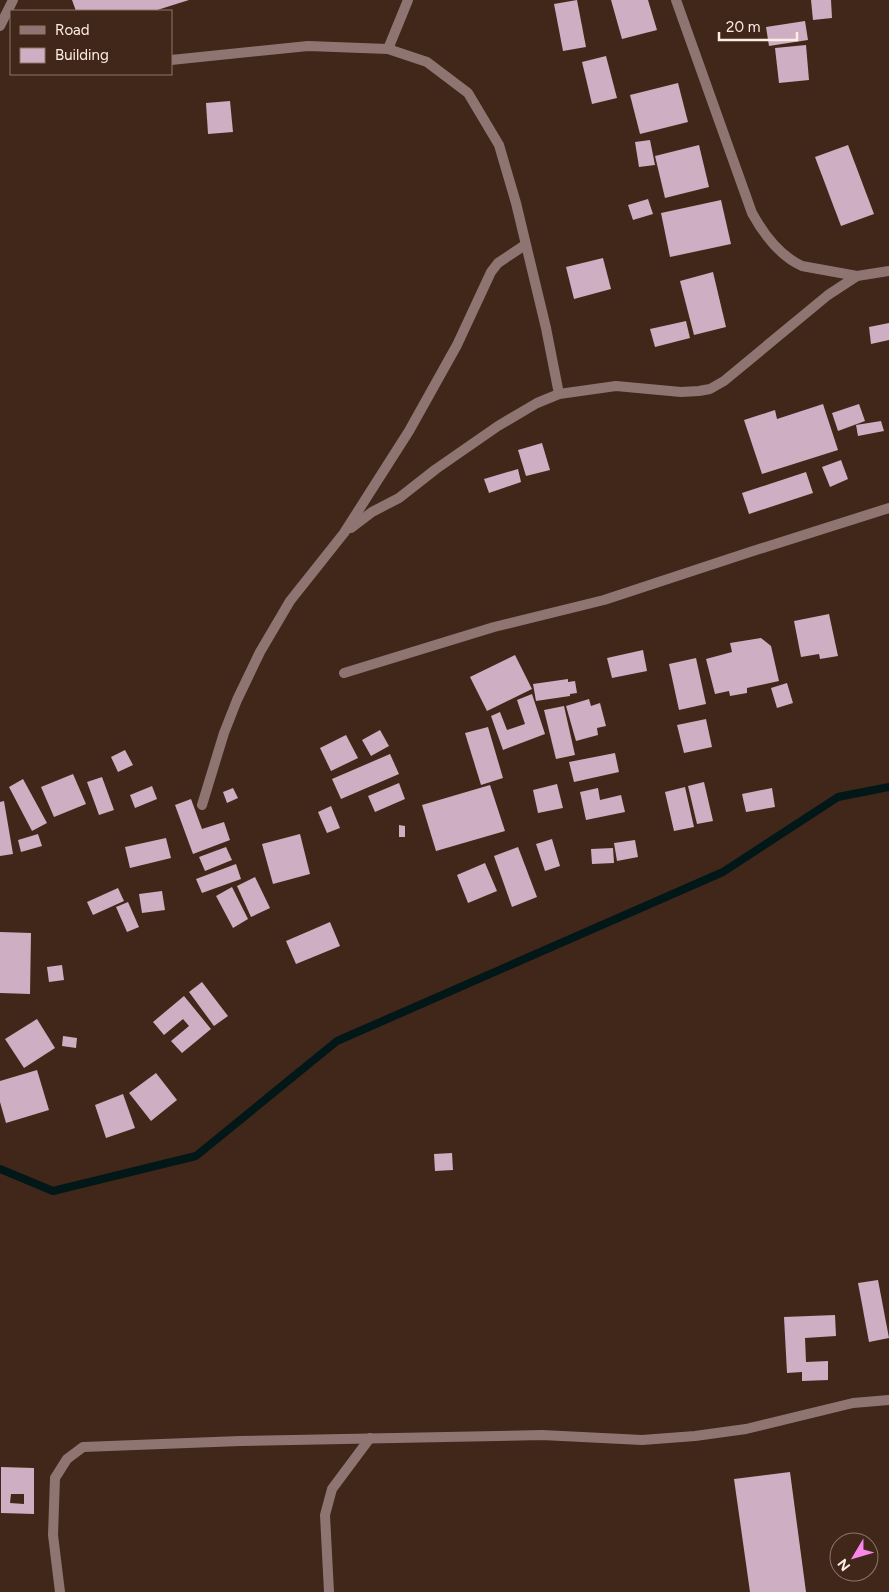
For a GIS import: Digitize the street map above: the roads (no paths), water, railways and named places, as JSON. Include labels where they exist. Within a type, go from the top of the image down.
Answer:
[{"type":"street","points":[[0,26],[13,0]]},
{"type":"street","points":[[388,49],[408,0]]},
{"type":"street","points":[[676,0],[752,213],[759,227],[795,263],[802,266],[857,276],[889,271]]},
{"type":"street","points":[[172,60],[308,46],[388,49],[427,62],[468,93],[499,145],[516,203],[546,328],[559,394]]},
{"type":"street","points":[[202,805],[224,733],[237,700],[260,652],[290,601],[344,533],[409,431],[457,345],[490,272],[498,263],[525,245]]},
{"type":"street","points":[[344,533],[372,512],[399,498],[436,469],[498,426],[537,403],[559,394],[616,386],[681,392],[710,389],[724,381],[828,295],[857,276]]},
{"type":"street","points":[[344,673],[494,627],[604,600],[889,508]]},
{"type":"street","points":[[60,1592],[53,1535],[55,1478],[67,1459],[83,1447],[542,1435],[650,1440],[746,1429],[853,1403],[889,1400]]},
{"type":"street","points":[[329,1592],[325,1516],[332,1490],[370,1438]]},
{"type":"waterway","points":[[0,1169],[53,1191],[196,1156],[337,1041],[723,872],[838,797],[889,787]]}]
